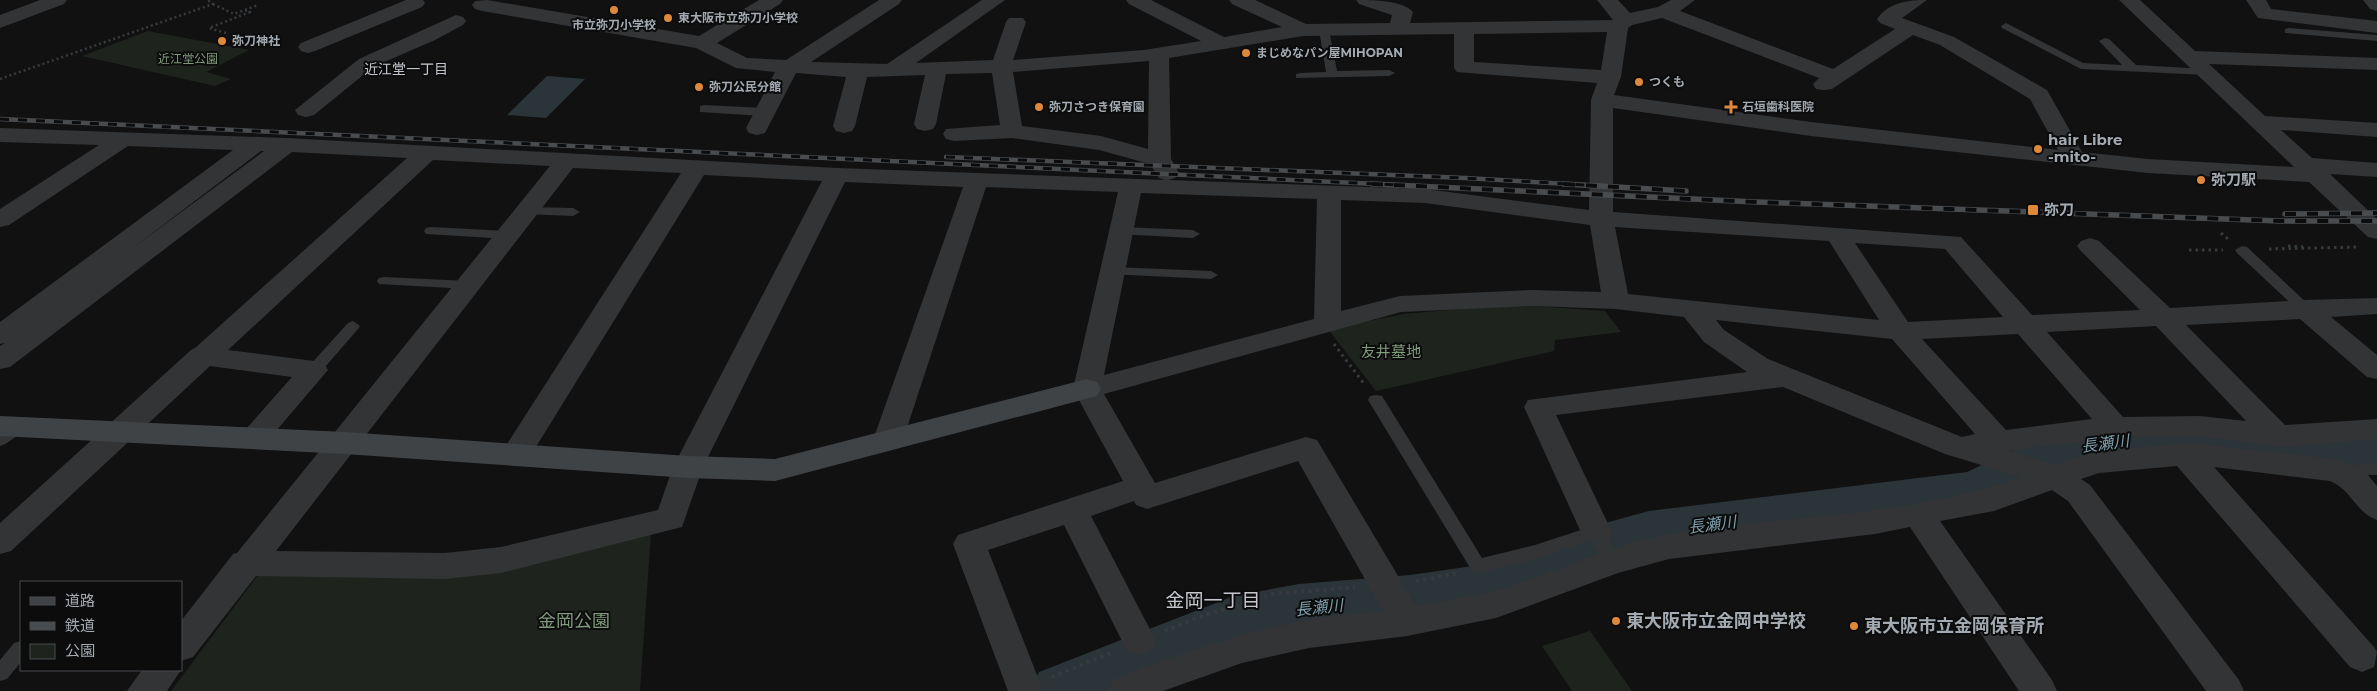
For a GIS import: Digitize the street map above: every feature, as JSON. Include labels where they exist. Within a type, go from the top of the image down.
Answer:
[{"type":"street","points":[[0,22],[57,0]]},
{"type":"street","points":[[702,43],[773,0]]},
{"type":"street","points":[[762,120],[788,68],[892,0]]},
{"type":"street","points":[[892,69],[995,0]]},
{"type":"street","points":[[1136,0],[1221,43]]},
{"type":"street","points":[[1239,0],[1302,30]]},
{"type":"street","points":[[1366,0],[1403,12],[1399,28]]},
{"type":"street","points":[[1607,0],[1622,23],[1610,77],[1602,100],[1601,219],[1616,302]]},
{"type":"street","points":[[306,110],[366,63],[428,36],[486,2],[702,43],[743,64],[788,68],[858,70],[1042,65],[1159,54],[1302,30],[1464,28],[1622,23],[1664,12],[1685,0]]},
{"type":"street","points":[[1917,0],[1887,19],[1947,41],[2040,95],[2073,157]]},
{"type":"street","points":[[2129,0],[2313,170],[2370,240]]},
{"type":"street","points":[[2256,0],[2265,14],[2377,28]]},
{"type":"street","points":[[2373,0],[2377,5]]},
{"type":"street","points":[[308,47],[412,2],[456,21]]},
{"type":"street","points":[[1664,12],[1830,80],[1910,28]]},
{"type":"street","points":[[1012,131],[1001,66],[1016,22]]},
{"type":"street","points":[[1464,28],[1464,68],[1610,77]]},
{"type":"street","points":[[1159,54],[1158,159],[1176,187]]},
{"type":"street","points":[[2191,57],[2377,64]]},
{"type":"street","points":[[925,124],[937,67]]},
{"type":"street","points":[[844,126],[858,70]]},
{"type":"street","points":[[1602,100],[1820,130],[2148,166],[2377,170]]},
{"type":"street","points":[[2261,122],[2377,130]]},
{"type":"street","points":[[954,134],[1012,131],[1101,143],[1158,159]]},
{"type":"street","points":[[0,135],[121,141],[287,145],[837,175],[1425,196],[1601,219],[1952,242],[2115,427]]},
{"type":"street","points":[[0,220],[121,141]]},
{"type":"street","points":[[0,336],[256,144]]},
{"type":"street","points":[[0,360],[287,145]]},
{"type":"street","points":[[0,542],[201,356],[428,152]]},
{"type":"street","points":[[182,646],[245,563],[344,443],[568,159]]},
{"type":"street","points":[[515,455],[697,167]]},
{"type":"street","points":[[245,563],[445,566],[501,560],[671,518],[688,467],[837,175]]},
{"type":"street","points":[[888,440],[977,180]]},
{"type":"street","points":[[1132,185],[1088,389],[1147,498],[1306,448],[1395,601]]},
{"type":"street","points":[[1323,324],[1328,194]]},
{"type":"street","points":[[1838,236],[1853,262],[1900,331],[2000,442]]},
{"type":"street","points":[[2090,246],[2164,318],[2277,435]]},
{"type":"street","points":[[5,431],[120,432],[253,438],[688,467],[775,470],[1088,389],[1400,304],[1532,298],[1616,302],[1900,331],[2164,318],[2304,308],[2377,306]]},
{"type":"street","points":[[2304,308],[2377,370]]},
{"type":"street","points":[[1693,310],[1714,336],[1758,366],[1956,446],[2054,476],[2079,493],[2226,691]]},
{"type":"street","points":[[201,356],[314,370]]},
{"type":"street","points":[[253,438],[314,370]]},
{"type":"street","points":[[1604,545],[1538,407],[1787,377]]},
{"type":"street","points":[[1956,446],[2115,427],[2200,426],[2277,435],[2377,429]]},
{"type":"street","points":[[2185,455],[2362,657]]},
{"type":"street","points":[[1126,691],[1175,670],[1242,649],[1309,634],[1395,601],[1496,604],[1604,545],[1669,547],[1875,522],[1994,499],[2096,462],[2185,455],[2334,470],[2352,478],[2377,508]]},
{"type":"street","points":[[1024,688],[969,544],[1141,487]]},
{"type":"street","points":[[1072,510],[1139,641]]},
{"type":"street","points":[[1918,514],[2039,691]]},
{"type":"street","points":[[145,691],[162,671]]},
{"type":"lane","points":[[2006,26],[2081,66],[2207,72]]},
{"type":"lane","points":[[1324,30],[1332,74]]},
{"type":"lane","points":[[2289,31],[2377,38]]},
{"type":"lane","points":[[2105,41],[2133,69]]},
{"type":"lane","points":[[1300,76],[1389,73]]},
{"type":"lane","points":[[704,109],[762,120]]},
{"type":"lane","points":[[528,210],[573,212]]},
{"type":"lane","points":[[431,231],[508,235]]},
{"type":"lane","points":[[1122,231],[1193,234]]},
{"type":"lane","points":[[2242,250],[2304,308]]},
{"type":"lane","points":[[1113,271],[1211,275]]},
{"type":"lane","points":[[384,281],[468,286]]},
{"type":"lane","points":[[314,370],[353,326]]},
{"type":"lane","points":[[1376,400],[1478,566],[1535,552],[1604,545]]},
{"type":"lane","points":[[2334,470],[2377,469]]},
{"type":"lane","points":[[0,673],[20,650]]},
{"type":"path","points":[[0,79],[213,2],[234,14],[258,5]]},
{"type":"path","points":[[221,7],[227,5]]},
{"type":"path","points":[[226,33],[209,28],[250,12],[245,10]]},
{"type":"path","points":[[2221,233],[2230,241]]},
{"type":"path","points":[[2188,250],[2316,248],[2370,240]]},
{"type":"path","points":[[2288,246],[2316,248]]},
{"type":"path","points":[[1323,324],[1376,400]]},
{"type":"path","points":[[1024,688],[1199,617],[1273,594],[1395,601],[1449,576],[1478,566]]},
{"type":"green space","name":"近江堂公園","points":[[148,31],[249,50],[206,72],[231,79],[215,86],[82,56]]},
{"type":"green space","name":"友井墓地","points":[[1534,306],[1605,311],[1621,332],[1555,340],[1554,351],[1376,391],[1328,329],[1404,314],[1483,307]]},
{"type":"green space","name":"金岡公園","points":[[651,532],[640,691],[171,691],[261,571],[345,571]]},
{"type":"green space","points":[[1590,631],[1632,691],[1572,691],[1542,646]]},
{"type":"shaded area","points":[[547,76],[585,79],[546,118],[507,115]]},
{"type":"waterway","name":"長瀬川","points":[[1061,691],[1234,620],[1299,608],[1410,598],[1490,587],[1618,540],[1649,532],[1889,503],[1971,491],[2001,480],[2056,451],[2109,440],[2161,438],[2351,452],[2377,449]]},
{"type":"railway","points":[[0,119],[1398,185]]},
{"type":"railway","points":[[946,157],[1465,178],[1585,185]]},
{"type":"railway","points":[[1372,184],[1756,202],[2280,221],[2377,221]]},
{"type":"railway","points":[[1564,184],[1686,191]]},
{"type":"railway","points":[[2285,214],[2377,213]]},
{"type":"place","name":"市立弥刀小学校","points":[[614,10]]},
{"type":"place","name":"東大阪市立弥刀小学校","points":[[668,18]]},
{"type":"place","name":"弥刀神社","points":[[222,41]]},
{"type":"place","name":"まじめなパン屋MIHOPAN","points":[[1246,53]]},
{"type":"place","name":"つくも","points":[[1639,82]]},
{"type":"place","name":"弥刀公民分館","points":[[699,87]]},
{"type":"place","name":"弥刀さつき保育園","points":[[1039,107]]},
{"type":"place","name":"石垣歯科医院","points":[[1731,107]]},
{"type":"place","name":"hair Libre -mito-","points":[[2038,149]]},
{"type":"place","name":"弥刀駅","points":[[2201,180]]},
{"type":"place","name":"弥刀","points":[[2033,210]]},
{"type":"place","name":"東大阪市立金岡中学校","points":[[1616,621]]},
{"type":"place","name":"東大阪市立金岡保育所","points":[[1854,626]]},
{"type":"district","name":"近江堂一丁目","points":[[406,69]]},
{"type":"district","name":"金岡一丁目","points":[[1213,600]]}]
